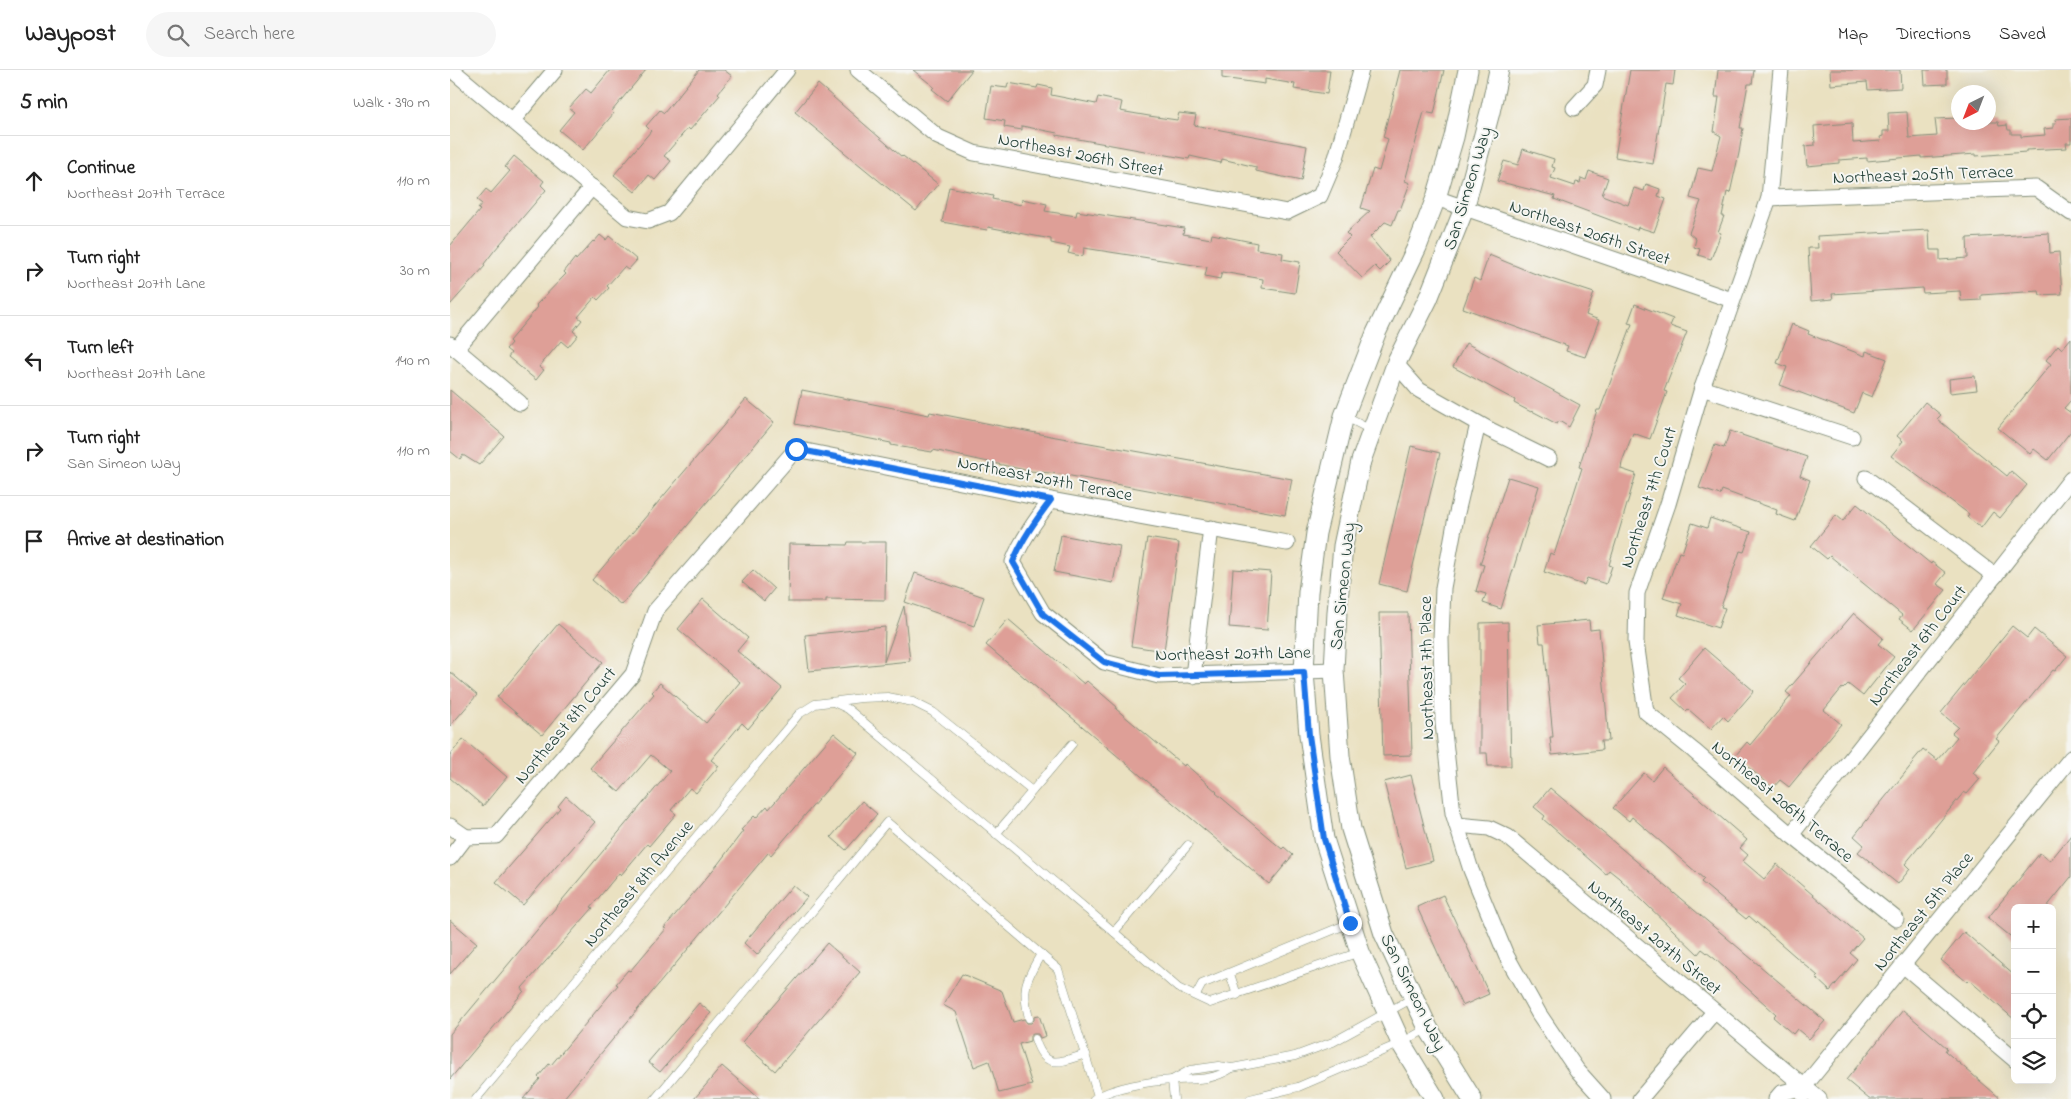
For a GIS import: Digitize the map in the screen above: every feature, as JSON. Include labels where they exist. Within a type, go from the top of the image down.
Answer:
[{"type":"street","points":[[452,70],[627,217],[648,222],[669,213],[787,70]]},
{"type":"street","points":[[512,121],[555,70]]},
{"type":"street","name":"Northeast 206th Street","points":[[858,70],[938,137],[974,154],[1287,212],[1320,196],[1336,158],[1360,70]]},
{"type":"street","name":"San Simeon Way","points":[[1435,1099],[1401,1042],[1360,952],[1324,839],[1309,735],[1304,672],[1308,592],[1316,533],[1344,416],[1376,333],[1417,247],[1436,198],[1454,137],[1468,70]]},
{"type":"street","name":"San Simeon Way","points":[[1472,1099],[1428,1028],[1384,934],[1352,829],[1340,756],[1334,670],[1343,546],[1361,461],[1396,364],[1428,299],[1464,209],[1490,112],[1498,70]]},
{"type":"street","points":[[1574,108],[1595,84],[1598,70]]},
{"type":"street","points":[[1769,198],[1781,70]]},
{"type":"street","points":[[520,404],[453,347],[592,187]]},
{"type":"street","name":"Northeast 205th Terrace","points":[[1769,198],[2036,188],[2071,213]]},
{"type":"street","name":"Northeast 206th Street","points":[[1436,198],[1732,300]]},
{"type":"street","name":"Northeast 7th Court","points":[[1646,712],[1636,642],[1637,593],[1668,504],[1702,388],[1769,198]]},
{"type":"street","points":[[1396,364],[1419,390],[1478,424],[1549,459]]},
{"type":"street","points":[[1702,388],[1852,437]]},
{"type":"street","name":"Northeast 7th Place","points":[[1478,424],[1456,517],[1443,588],[1441,639],[1443,723],[1453,813],[1471,870],[1506,956],[1540,1014],[1577,1070],[1603,1099]]},
{"type":"street","name":"Northeast 207th Terrace","points":[[796,449],[1051,500],[1287,543]]},
{"type":"street","name":"Northeast 8th Court","points":[[466,837],[496,836],[633,674],[655,611],[796,449]]},
{"type":"street","points":[[1866,478],[1995,576]]},
{"type":"street","name":"Northeast 6th Court","points":[[1791,835],[2071,478]]},
{"type":"street","name":"Northeast 207th Lane","points":[[1051,500],[1028,531],[1019,546],[1013,562],[1043,614],[1104,662],[1159,676],[1334,670]]},
{"type":"street","points":[[1193,676],[1211,528]]},
{"type":"street","name":"Northeast 206th Terrace","points":[[1646,712],[1694,750],[1791,835],[1896,919]]},
{"type":"street","name":"Northeast 5th Place","points":[[1803,1093],[1903,965],[2071,758]]},
{"type":"street","name":"Northeast 207th Street","points":[[1457,825],[1489,828],[1508,838],[1714,1012],[1803,1093],[1819,1099]]},
{"type":"street","points":[[450,826],[466,837],[450,858]]},
{"type":"street","points":[[1903,965],[2011,1057]]},
{"type":"street","points":[[1640,1099],[1714,1012]]},
{"type":"street","points":[[1776,1099],[1781,1093],[1803,1093]]},
{"type":"lane","points":[[1344,416],[1371,430]]},
{"type":"lane","name":"Northeast 8th Avenue","points":[[476,1099],[799,714],[815,704],[861,698],[888,697],[913,702],[934,712],[1032,791]]},
{"type":"lane","points":[[833,702],[848,710],[1114,932],[1178,988],[1210,1003],[1360,952]]},
{"type":"lane","points":[[996,834],[1072,744]]},
{"type":"lane","points":[[655,1099],[887,822],[1058,969],[1086,1054],[1097,1098],[1125,1088],[1172,1080],[1191,1080],[1220,1076],[1232,1068],[1296,1056],[1333,1042],[1413,998]]},
{"type":"lane","points":[[1114,932],[1188,844]]},
{"type":"lane","points":[[1196,995],[1202,984],[1350,923]]},
{"type":"lane","points":[[1029,1018],[1024,995],[1026,981],[1041,954]]},
{"type":"lane","points":[[1230,974],[1237,994]]},
{"type":"lane","points":[[1250,1099],[1298,1087],[1401,1042],[1428,1028]]},
{"type":"lane","points":[[1035,1039],[1040,1054],[1048,1061],[1057,1062],[1086,1054]]},
{"type":"lane","points":[[1172,1080],[1174,1099]]},
{"type":"building","points":[[610,70],[646,70],[583,150],[559,130],[574,112],[569,108],[586,89],[591,93]]},
{"type":"building","points":[[699,70],[724,70],[732,76],[718,93],[720,95],[703,115],[690,130],[688,128],[664,156],[671,161],[655,180],[649,175],[635,192],[614,175],[651,131],[646,126],[660,110],[664,113]]},
{"type":"building","points":[[913,70],[972,70],[947,101],[932,89],[934,87]]},
{"type":"building","points":[[1222,70],[1330,70],[1327,94],[1294,89],[1295,84],[1265,79],[1265,84],[1222,78]]},
{"type":"building","points":[[1400,70],[1444,70],[1434,114],[1424,112],[1405,181],[1410,183],[1400,210],[1398,210],[1392,225],[1385,222],[1370,237],[1390,261],[1380,271],[1375,266],[1362,278],[1336,251],[1350,237],[1346,233],[1370,211],[1361,208],[1373,169],[1379,171],[1388,139],[1383,137]]},
{"type":"building","points":[[1630,70],[1675,70],[1673,85],[1666,84],[1653,164],[1615,157]]},
{"type":"building","points":[[1718,70],[1754,70],[1752,84],[1748,84],[1740,128],[1743,128],[1739,153],[1730,193],[1727,192],[1722,216],[1724,216],[1718,232],[1721,233],[1711,259],[1698,255],[1700,249],[1694,247],[1696,239],[1689,233],[1701,201],[1690,198],[1698,168],[1712,171],[1721,136],[1714,132],[1719,97],[1715,97]]},
{"type":"building","points":[[1830,70],[1900,70],[1901,88],[1868,90],[1867,82],[1831,85]]},
{"type":"building","points":[[1924,70],[1947,70],[1947,84],[1925,85]]},
{"type":"building","points":[[1008,83],[1037,88],[1038,85],[1052,88],[1051,95],[1096,104],[1098,97],[1122,102],[1120,111],[1149,116],[1177,120],[1179,113],[1196,115],[1194,125],[1307,146],[1301,181],[1256,171],[1256,167],[1222,159],[1221,163],[1190,156],[1189,159],[1056,135],[1057,133],[1022,126],[1022,130],[1004,127],[1005,121],[986,118],[991,86],[1007,88]]},
{"type":"building","points":[[818,84],[902,157],[938,184],[916,211],[795,112]]},
{"type":"building","points":[[1907,112],[1909,138],[1937,136],[1935,119],[1951,118],[1951,130],[1996,130],[1996,122],[1998,122],[1999,126],[2007,125],[2008,130],[2011,130],[2011,134],[2021,134],[2021,137],[2045,135],[2044,129],[2053,128],[2053,123],[2056,123],[2055,119],[2071,118],[2071,143],[2066,143],[2067,148],[2026,150],[2026,152],[1976,156],[1976,154],[1921,158],[1921,156],[1867,161],[1867,158],[1839,160],[1839,163],[1807,166],[1805,146],[1815,145],[1814,126],[1852,123],[1853,143],[1881,141],[1880,137],[1883,136],[1883,131],[1889,131],[1888,113]]},
{"type":"building","points":[[1523,149],[1554,159],[1552,167],[1555,168],[1551,178],[1575,186],[1576,182],[1580,183],[1581,178],[1586,180],[1589,171],[1608,178],[1602,195],[1628,205],[1634,188],[1644,191],[1646,184],[1660,189],[1658,196],[1666,199],[1654,232],[1638,227],[1637,230],[1554,199],[1555,196],[1497,181],[1504,161],[1518,165]]},
{"type":"building","points":[[514,156],[544,181],[541,185],[546,190],[494,251],[484,264],[485,266],[450,305],[450,246],[480,210],[478,209],[482,204],[477,200],[486,189],[491,193],[510,171],[505,167]]},
{"type":"building","points":[[949,187],[993,196],[992,199],[1021,205],[1022,199],[1047,204],[1045,211],[1076,216],[1077,211],[1184,228],[1183,234],[1211,239],[1212,234],[1257,243],[1256,249],[1283,253],[1282,259],[1300,262],[1295,293],[1262,288],[1263,279],[1222,272],[1220,279],[1205,276],[1207,267],[1084,248],[1083,256],[1076,255],[1068,253],[1070,247],[1051,243],[1051,239],[988,227],[987,230],[942,222]]},
{"type":"building","points":[[1929,230],[1930,250],[1940,250],[1940,260],[1968,258],[1967,238],[2049,233],[2050,253],[2059,252],[2062,294],[2040,295],[2039,291],[1981,295],[1981,300],[1961,301],[1960,291],[1923,293],[1922,288],[1832,294],[1833,299],[1811,301],[1808,248],[1818,248],[1817,236]]},
{"type":"building","points":[[600,235],[606,240],[609,236],[637,260],[628,270],[624,267],[607,286],[609,288],[598,300],[595,297],[578,317],[582,320],[573,331],[578,335],[568,347],[561,341],[539,367],[544,370],[536,380],[508,357],[511,353],[506,349],[511,343],[509,341],[538,307],[536,305],[566,274],[564,272],[575,258],[576,260]]},
{"type":"building","points":[[1489,255],[1533,273],[1594,293],[1586,315],[1599,320],[1585,357],[1566,351],[1568,346],[1463,308],[1474,278],[1480,281]]},
{"type":"building","points":[[1635,304],[1673,319],[1670,326],[1687,332],[1664,391],[1667,392],[1650,439],[1633,433],[1622,462],[1621,469],[1636,474],[1609,565],[1612,566],[1606,584],[1587,578],[1584,585],[1544,572],[1550,553],[1554,555],[1582,468],[1579,467],[1597,410],[1600,410],[1632,324],[1628,323]]},
{"type":"building","points":[[1792,324],[1809,331],[1808,334],[1865,356],[1866,351],[1887,359],[1872,397],[1862,393],[1854,413],[1780,385],[1787,367],[1777,363]]},
{"type":"building","points":[[2071,338],[2071,400],[2064,408],[2071,413],[2071,431],[2048,460],[2034,449],[2030,454],[1998,428],[2051,364],[2046,360],[2058,345],[2062,349]]},
{"type":"building","points":[[1466,343],[1580,405],[1569,427],[1559,421],[1557,424],[1531,412],[1514,403],[1515,400],[1453,367]]},
{"type":"building","points":[[1975,376],[1977,390],[1950,393],[1949,379]]},
{"type":"building","points":[[450,390],[504,436],[479,465],[463,455],[460,459],[450,451]]},
{"type":"building","points":[[802,390],[929,415],[930,412],[1056,437],[1292,479],[1285,515],[1060,474],[1030,471],[933,450],[932,452],[891,445],[891,443],[795,424]]},
{"type":"building","points":[[746,399],[774,422],[621,605],[592,580]]},
{"type":"building","points":[[1925,402],[1941,415],[1937,419],[2007,476],[2011,471],[2027,485],[2000,518],[1993,512],[1981,528],[1967,517],[1969,514],[1891,456],[1903,441],[1897,436]]},
{"type":"building","points":[[1730,431],[1807,457],[1800,476],[1810,480],[1795,521],[1776,514],[1777,510],[1722,490],[1720,495],[1699,488],[1715,445],[1724,448]]},
{"type":"building","points":[[1411,446],[1440,453],[1407,591],[1379,584]]},
{"type":"building","points":[[1508,477],[1539,486],[1501,609],[1483,603],[1486,594],[1476,591],[1484,565],[1480,564]]},
{"type":"building","points":[[1857,504],[1931,564],[1932,562],[1946,573],[1937,584],[1946,590],[1913,630],[1899,619],[1902,615],[1830,556],[1827,559],[1811,546],[1836,515],[1843,521]]},
{"type":"building","points":[[1710,518],[1751,532],[1744,552],[1740,551],[1721,607],[1725,608],[1718,628],[1678,615],[1682,604],[1663,598],[1679,552],[1682,553],[1692,523],[1707,528]]},
{"type":"building","points":[[1061,535],[1120,546],[1113,583],[1054,572]]},
{"type":"building","points":[[1147,538],[1179,543],[1164,651],[1131,646]]},
{"type":"building","points":[[848,542],[886,542],[885,600],[826,599],[826,602],[788,602],[789,544],[847,545]]},
{"type":"building","points":[[1233,569],[1271,572],[1267,630],[1229,627]]},
{"type":"building","points":[[753,570],[774,589],[764,601],[742,582]]},
{"type":"building","points":[[915,573],[984,597],[974,626],[905,602]]},
{"type":"building","points":[[703,599],[748,638],[737,651],[782,688],[748,729],[742,723],[711,760],[719,766],[696,793],[690,788],[671,810],[676,814],[621,875],[619,873],[591,907],[593,908],[522,988],[524,991],[450,1079],[450,1034],[670,771],[651,755],[619,792],[590,768],[654,694],[652,692],[660,683],[706,723],[740,682],[678,629]]},
{"type":"building","points":[[904,606],[910,661],[809,671],[805,635],[885,627],[884,662]]},
{"type":"building","points":[[1379,613],[1408,613],[1412,755],[1383,756]]},
{"type":"building","points":[[1854,613],[1883,638],[1878,644],[1894,657],[1863,696],[1848,684],[1842,688],[1824,710],[1841,724],[1789,787],[1780,780],[1773,788],[1735,756],[1747,742],[1750,745],[1791,696],[1786,692]]},
{"type":"building","points":[[1008,619],[1084,684],[1087,681],[1117,707],[1116,709],[1184,766],[1185,764],[1282,849],[1284,847],[1293,855],[1269,884],[986,645]]},
{"type":"building","points":[[1589,620],[1590,630],[1599,629],[1609,741],[1601,741],[1602,750],[1552,755],[1550,737],[1553,737],[1544,643],[1540,643],[1538,625]]},
{"type":"building","points":[[1508,622],[1511,766],[1488,766],[1487,753],[1480,753],[1480,623]]},
{"type":"building","points":[[558,624],[603,662],[542,735],[497,697]]},
{"type":"building","points":[[2012,626],[2027,638],[2034,629],[2067,656],[2055,671],[2053,670],[1996,739],[1999,741],[1973,773],[1980,779],[1967,794],[1964,792],[1905,864],[1910,869],[1898,884],[1858,852],[1864,845],[1854,836],[1923,749],[1937,760],[1957,737],[1952,733],[1958,727],[1941,713]]},
{"type":"building","points":[[1704,648],[1754,691],[1728,721],[1723,716],[1711,729],[1672,698],[1685,684],[1678,678]]},
{"type":"building","points":[[450,672],[477,695],[450,726]]},
{"type":"building","points":[[834,733],[858,753],[771,855],[768,853],[563,1099],[523,1099],[540,1079],[538,1077],[549,1064],[551,1065],[618,985],[616,984],[628,970],[630,971],[666,929],[664,928],[743,831],[741,830],[767,806],[769,809]]},
{"type":"building","points":[[463,739],[507,777],[483,806],[450,778],[450,755]]},
{"type":"building","points":[[1663,767],[1747,840],[1740,848],[1748,855],[1743,861],[1764,879],[1777,864],[1863,938],[1850,953],[1857,959],[1830,991],[1816,978],[1818,976],[1749,916],[1746,919],[1701,882],[1704,879],[1632,817],[1629,821],[1613,808],[1644,773],[1652,780]]},
{"type":"building","points":[[1411,775],[1433,861],[1406,868],[1384,782]]},
{"type":"building","points":[[1550,788],[1825,1021],[1809,1039],[1797,1029],[1793,1034],[1773,1017],[1776,1014],[1715,959],[1702,949],[1698,954],[1619,878],[1609,870],[1606,874],[1543,819],[1545,816],[1534,807]]},
{"type":"building","points":[[566,796],[595,822],[523,905],[496,882],[560,808],[558,806]]},
{"type":"building","points":[[862,801],[877,814],[846,850],[831,837]]},
{"type":"building","points":[[2071,835],[2071,877],[2049,904],[2011,904],[2011,937],[1988,918],[2040,853],[2050,861]]},
{"type":"building","points":[[793,885],[807,897],[757,955],[744,943]]},
{"type":"building","points":[[1443,895],[1489,994],[1462,1006],[1417,907]]},
{"type":"building","points":[[450,920],[477,943],[450,974]]},
{"type":"building","points":[[1964,932],[2011,973],[2011,1017],[1969,980],[1967,982],[1941,960]]},
{"type":"building","points":[[827,943],[860,972],[775,1071],[742,1042]]},
{"type":"building","points":[[962,974],[1002,991],[1013,1022],[1024,1019],[1027,1023],[1031,1023],[1034,1020],[1034,1016],[1039,1015],[1046,1036],[1040,1038],[1038,1034],[1033,1034],[1030,1036],[1030,1041],[1019,1044],[1032,1085],[999,1093],[989,1061],[974,1067],[956,1012],[943,1005]]},
{"type":"building","points":[[699,1003],[711,1013],[660,1072],[648,1062]]},
{"type":"building","points":[[1903,1010],[1947,1048],[1945,1051],[2001,1099],[1869,1099],[1846,1080]]},
{"type":"building","points":[[722,1066],[760,1099],[694,1099]]},
{"type":"route","points":[[796,449],[1051,500],[1028,531],[1019,546],[1013,562],[1043,614],[1104,662],[1159,676],[1304,672],[1309,735],[1324,839],[1350,923]]}]
